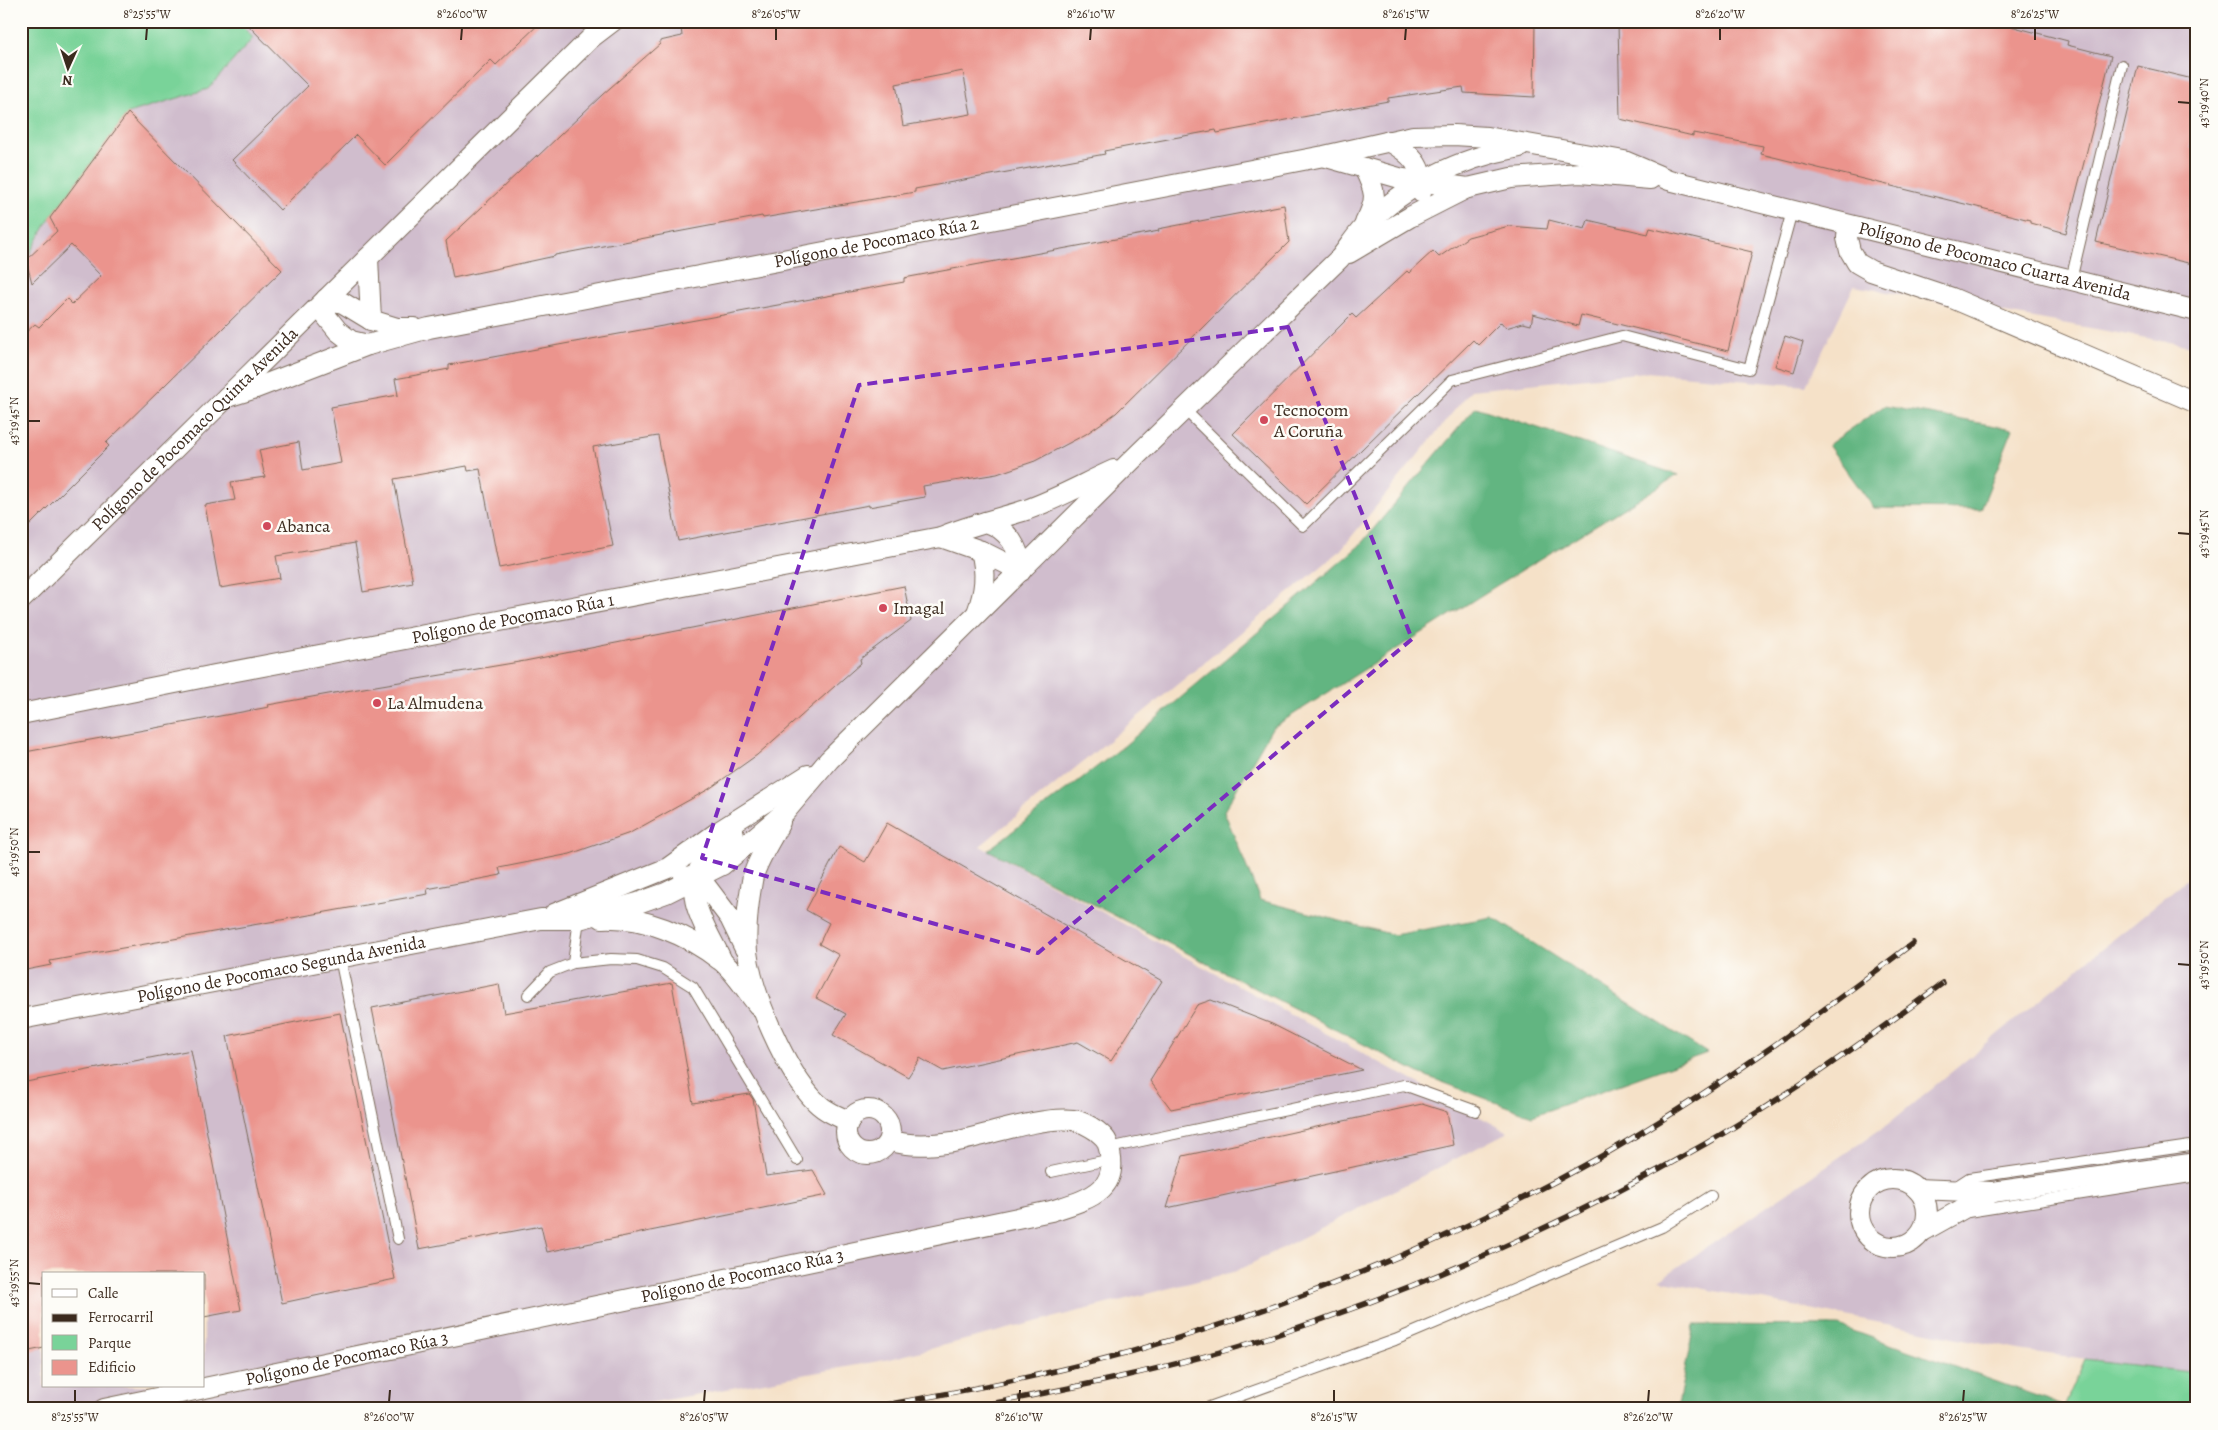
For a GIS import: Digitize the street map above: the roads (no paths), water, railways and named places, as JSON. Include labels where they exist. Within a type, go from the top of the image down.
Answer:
[{"type":"street","name":"Polígono de Pocomaco Quinta Avenida","points":[[21,600],[592,38],[613,21]]},
{"type":"street","name":"Polígono de Pocomaco Cuarta Avenida","points":[[1389,141],[1413,136],[1488,136],[1624,161],[1669,180],[2197,311]]},
{"type":"street","points":[[1389,141],[1415,159],[1422,190],[1410,217]]},
{"type":"street","name":"Polígono de Pocomaco Rúa 2","points":[[227,397],[256,388],[368,345],[429,328],[1324,156],[1389,141]]},
{"type":"street","points":[[747,953],[747,914],[752,878],[785,812],[829,760],[1129,463],[1340,258],[1363,228],[1390,204],[1442,170],[1498,150],[1532,144]]},
{"type":"street","name":"Polígono de Pocomaco Rúa 2","points":[[1324,156],[1421,182]]},
{"type":"street","points":[[1363,228],[1373,208],[1374,188],[1364,168]]},
{"type":"street","name":"Polígono de Pocomaco Cuarta Avenida","points":[[1421,182],[1468,188],[1511,178],[1580,173],[1669,180]]},
{"type":"street","points":[[1340,258],[1410,217],[1468,188]]},
{"type":"street","points":[[1848,225],[1847,238],[1850,250],[1858,263],[1871,271],[1952,298],[2197,403]]},
{"type":"street","points":[[368,258],[371,320]]},
{"type":"street","points":[[326,299],[326,316],[338,331],[351,341],[368,345]]},
{"type":"street","name":"Polígono de Pocomaco Rúa 2","points":[[326,299],[344,303],[371,320],[398,328],[429,328]]},
{"type":"street","name":"Polígono de Pocomaco Rúa 1","points":[[27,710],[942,537],[962,528],[986,522],[1066,494],[1129,463]]},
{"type":"street","points":[[986,522],[998,526],[1012,539],[1020,560],[1021,570]]},
{"type":"street","points":[[942,537],[981,551],[1021,570]]},
{"type":"street","points":[[977,614],[985,591],[985,568],[981,551]]},
{"type":"street","name":"Polígono de Pocomaco Segunda Avenida","points":[[21,1019],[540,919],[668,868],[718,832],[829,760]]},
{"type":"street","points":[[762,1010],[722,961],[700,915],[693,890],[694,880],[704,862],[768,801]]},
{"type":"street","name":"Polígono de Pocomaco Segunda Avenida","points":[[540,919],[579,919],[638,903],[666,893],[722,865],[785,812]]},
{"type":"street","points":[[668,868],[706,885],[730,918],[747,953],[762,1010],[790,1066],[816,1102],[833,1115],[849,1121]]},
{"type":"street","points":[[579,919],[618,917],[656,926],[688,940],[722,961]]},
{"type":"street","points":[[862,1111],[875,1111],[884,1117],[890,1130],[888,1140],[881,1150],[868,1154],[857,1151],[848,1142],[846,1131],[849,1121],[862,1111]]},
{"type":"street","points":[[888,1140],[899,1144],[916,1145],[952,1142],[1053,1120],[1074,1120],[1092,1128],[1106,1138],[1111,1153]]},
{"type":"street","name":"Polígono de Pocomaco Rúa 3","points":[[205,1388],[1051,1211],[1092,1198],[1109,1181],[1111,1153]]},
{"type":"street","points":[[1917,1189],[1992,1192],[2197,1163]]},
{"type":"street","points":[[1922,1232],[1927,1220],[1926,1204],[1917,1189],[1907,1182],[1898,1180],[1881,1181],[1868,1190],[1862,1199],[1859,1219],[1867,1235],[1876,1243],[1887,1247],[1899,1247],[1911,1243],[1922,1232],[1992,1192]]},
{"type":"street","name":"Polígono de Pocomaco Rúa 3","points":[[104,1409],[204,1388]]},
{"type":"lane","points":[[2071,280],[2122,65]]},
{"type":"lane","points":[[1185,410],[1303,526],[1452,380],[1622,336],[1749,369],[1792,210]]},
{"type":"lane","points":[[573,963],[579,919]]},
{"type":"lane","points":[[340,958],[398,1239]]},
{"type":"lane","points":[[528,996],[550,972],[573,963],[611,959],[637,960],[663,968],[693,987],[797,1160]]},
{"type":"lane","points":[[1051,1172],[1111,1153],[1404,1085],[1476,1111]]},
{"type":"lane","points":[[1951,1190],[1969,1178],[2197,1145]]},
{"type":"lane","points":[[1952,1215],[2197,1176]]},
{"type":"lane","points":[[1204,1409],[1394,1340],[1662,1227],[1711,1196]]},
{"type":"railway","points":[[862,1409],[1026,1378],[1147,1347],[1281,1304],[1412,1251],[1539,1190],[1641,1133],[1760,1055],[1913,943]]},
{"type":"railway","points":[[964,1409],[1118,1378],[1270,1337],[1382,1297],[1492,1252],[1600,1201],[1736,1126],[1826,1067],[1943,983]]},
{"type":"place","name":"Tecnocom A Coruña","points":[[1264,420]]},
{"type":"place","name":"Abanca","points":[[267,526]]},
{"type":"place","name":"Imagal","points":[[883,608]]},
{"type":"place","name":"La Almudena","points":[[377,703]]}]
